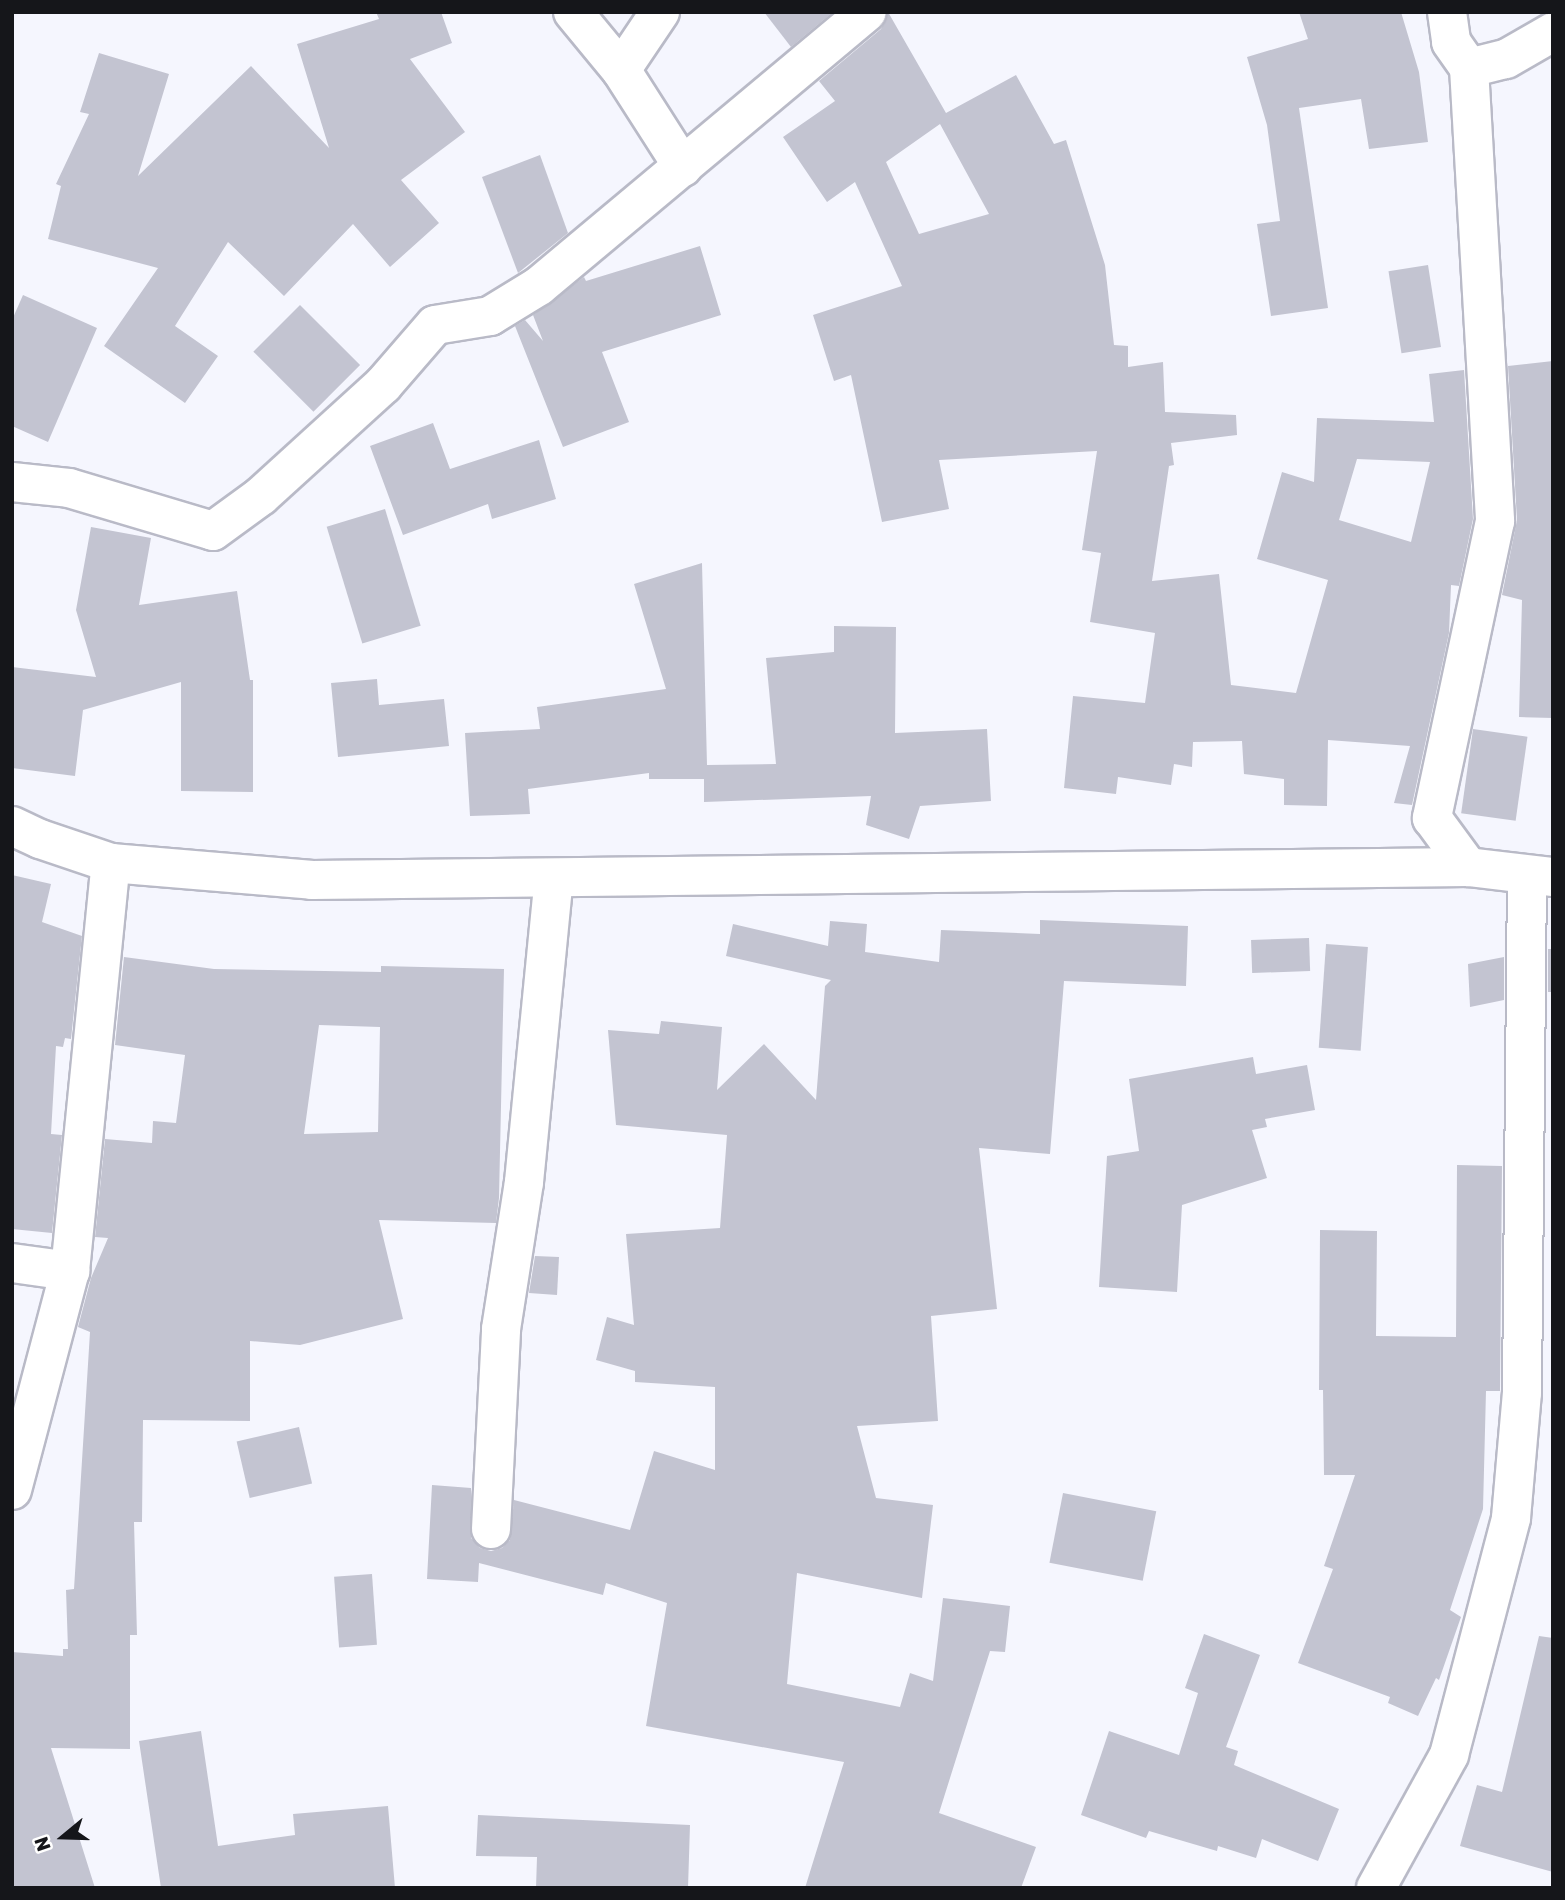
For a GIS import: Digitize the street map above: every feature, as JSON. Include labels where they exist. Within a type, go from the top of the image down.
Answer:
[{"type":"street","points":[[573,12],[621,70],[683,167]]},
{"type":"street","points":[[621,70],[660,12]]},
{"type":"street","points":[[12,482],[69,488],[214,531],[261,496],[383,385],[435,325],[489,316],[539,286],[867,12]]},
{"type":"street","points":[[1447,12],[1451,42],[1469,68],[1495,521],[1432,818],[1468,867]]},
{"type":"street","points":[[1469,68],[1506,59],[1553,32]]},
{"type":"street","points":[[12,826],[40,839],[111,863],[312,880],[1468,867],[1540,877],[1522,1393],[1511,1518],[1449,1755],[1376,1888]]},
{"type":"street","points":[[12,1490],[70,1271],[111,863]]},
{"type":"street","points":[[491,1529],[501,1329],[524,1182],[554,878]]},
{"type":"street","points":[[12,1263],[70,1271]]},
{"type":"building","points":[[376,12],[441,12],[452,43],[410,59],[465,132],[401,180],[439,223],[390,267],[353,224],[284,296],[228,242],[175,326],[218,356],[185,403],[104,346],[158,268],[48,239],[61,186],[56,184],[89,114],[80,112],[99,53],[169,74],[138,176],[251,66],[329,148],[297,44],[379,19]]},
{"type":"building","points":[[764,12],[833,12],[791,47]]},
{"type":"building","points":[[888,12],[946,113],[1016,75],[1054,144],[1066,140],[1105,265],[1114,345],[1128,346],[1128,367],[1163,362],[1165,412],[1236,415],[1237,435],[1171,443],[1174,465],[1169,466],[1152,581],[1219,574],[1231,685],[1296,693],[1328,580],[1257,559],[1282,472],[1314,482],[1317,418],[1434,422],[1429,374],[1464,370],[1473,519],[1459,586],[1451,585],[1449,633],[1412,805],[1394,803],[1410,746],[1328,740],[1327,806],[1284,805],[1284,779],[1244,774],[1242,741],[1193,742],[1192,767],[1174,764],[1171,785],[1118,777],[1116,794],[1064,788],[1073,696],[1145,703],[1155,633],[1090,622],[1101,553],[1082,550],[1097,451],[939,460],[949,509],[882,522],[851,375],[834,381],[813,315],[902,286],[855,182],[827,202],[783,137],[835,101],[819,81],[881,29]],"holes":[[[940,124],[989,214],[919,234],[886,162]],[[1357,459],[1430,462],[1411,542],[1339,520]]]},
{"type":"building","points":[[1299,12],[1401,12],[1419,72],[1428,142],[1369,149],[1361,99],[1299,108],[1328,308],[1271,316],[1257,224],[1280,221],[1267,125],[1247,57],[1308,39]]},
{"type":"building","points":[[540,155],[568,233],[518,273],[482,177]]},
{"type":"building","points":[[700,246],[721,315],[602,352],[629,422],[563,447],[515,326],[525,320],[543,341],[533,315],[584,277],[586,281]]},
{"type":"building","points":[[1428,265],[1441,347],[1401,353],[1388,271]]},
{"type":"building","points":[[23,295],[97,328],[48,442],[12,426],[12,320]]},
{"type":"building","points":[[300,305],[360,365],[313,412],[253,352]]},
{"type":"building","points":[[1553,361],[1553,718],[1519,717],[1522,600],[1502,595],[1517,520],[1508,366]]},
{"type":"building","points":[[433,423],[450,469],[539,440],[556,499],[492,519],[488,504],[403,535],[370,446]]},
{"type":"building","points":[[385,509],[421,626],[362,644],[327,527]]},
{"type":"building","points":[[91,527],[151,538],[139,605],[237,591],[250,680],[253,680],[253,792],[181,791],[181,682],[83,710],[75,776],[12,768],[12,667],[96,677],[76,610]]},
{"type":"building","points":[[702,563],[707,765],[776,764],[766,658],[834,652],[834,626],[896,627],[895,733],[987,729],[991,801],[920,806],[909,839],[866,825],[871,796],[704,802],[704,779],[649,779],[649,773],[528,789],[530,814],[470,816],[465,733],[540,729],[537,707],[666,689],[634,584]]},
{"type":"building","points":[[377,679],[379,705],[444,699],[449,746],[338,757],[331,683]]},
{"type":"building","points":[[1473,729],[1527,737],[1516,821],[1461,813]]},
{"type":"building","points":[[12,875],[51,884],[42,922],[82,936],[71,1039],[65,1038],[63,1047],[56,1046],[51,1134],[62,1135],[52,1233],[12,1229]]},
{"type":"building","points":[[1040,920],[1188,926],[1186,986],[1064,981],[1050,1154],[979,1148],[997,1309],[931,1316],[938,1421],[857,1426],[876,1498],[933,1505],[922,1598],[797,1573],[787,1684],[900,1707],[910,1673],[933,1681],[943,1598],[1010,1606],[1005,1652],[990,1651],[939,1813],[1036,1847],[1021,1888],[805,1888],[844,1762],[646,1726],[667,1603],[606,1583],[603,1595],[479,1563],[478,1582],[427,1579],[432,1485],[471,1488],[471,1538],[480,1548],[491,1551],[502,1548],[510,1540],[514,1500],[630,1530],[654,1451],[715,1470],[715,1387],[635,1382],[635,1371],[596,1360],[607,1317],[634,1325],[626,1234],[720,1228],[727,1135],[616,1125],[608,1030],[659,1034],[661,1021],[722,1027],[717,1090],[764,1044],[816,1100],[825,986],[831,980],[726,956],[733,924],[828,946],[830,921],[867,924],[865,952],[939,962],[941,930],[1040,934]]},
{"type":"building","points":[[1309,938],[1310,971],[1252,973],[1251,940]]},
{"type":"building","points":[[1326,944],[1368,947],[1361,1051],[1319,1048]]},
{"type":"building","points":[[1548,949],[1553,949],[1553,992],[1548,992]]},
{"type":"building","points":[[124,957],[214,969],[381,972],[381,966],[504,969],[499,1198],[496,1223],[379,1220],[403,1319],[300,1345],[250,1341],[250,1421],[143,1420],[142,1522],[134,1522],[137,1635],[130,1635],[130,1749],[51,1748],[95,1888],[12,1888],[12,1652],[63,1656],[63,1649],[68,1649],[66,1590],[74,1589],[90,1332],[78,1327],[91,1278],[108,1238],[95,1237],[105,1139],[152,1143],[153,1121],[176,1123],[185,1055],[115,1045]],"holes":[[[319,1025],[380,1027],[378,1132],[304,1134]]]},
{"type":"building","points":[[1504,957],[1504,1000],[1470,1007],[1468,964]]},
{"type":"building","points":[[1253,1057],[1256,1074],[1307,1065],[1315,1110],[1265,1119],[1267,1127],[1252,1130],[1267,1178],[1182,1205],[1177,1292],[1099,1287],[1107,1156],[1139,1151],[1129,1079]]},
{"type":"building","points":[[1457,1165],[1502,1166],[1500,1391],[1486,1391],[1483,1509],[1450,1610],[1461,1617],[1439,1680],[1436,1678],[1418,1716],[1388,1703],[1390,1697],[1298,1663],[1333,1569],[1324,1566],[1355,1475],[1324,1475],[1323,1390],[1319,1390],[1320,1230],[1377,1231],[1376,1336],[1456,1337]]},
{"type":"building","points":[[535,1256],[559,1257],[557,1295],[529,1293]]},
{"type":"building","points":[[299,1427],[312,1484],[250,1498],[237,1441]]},
{"type":"building","points":[[1063,1493],[1156,1511],[1143,1581],[1049,1563]]},
{"type":"building","points":[[372,1574],[377,1645],[339,1647],[334,1577]]},
{"type":"building","points":[[1204,1634],[1260,1655],[1226,1747],[1238,1751],[1234,1765],[1339,1809],[1318,1861],[1262,1839],[1256,1858],[1218,1846],[1217,1851],[1149,1831],[1146,1838],[1081,1815],[1109,1731],[1179,1755],[1198,1693],[1185,1688]]},
{"type":"building","points":[[1539,1636],[1553,1638],[1553,1872],[1460,1846],[1477,1785],[1502,1792]]},
{"type":"building","points":[[201,1731],[218,1846],[295,1835],[293,1814],[388,1806],[395,1888],[161,1888],[139,1741]]},
{"type":"building","points":[[478,1815],[690,1825],[688,1888],[536,1888],[537,1857],[476,1856]]}]
